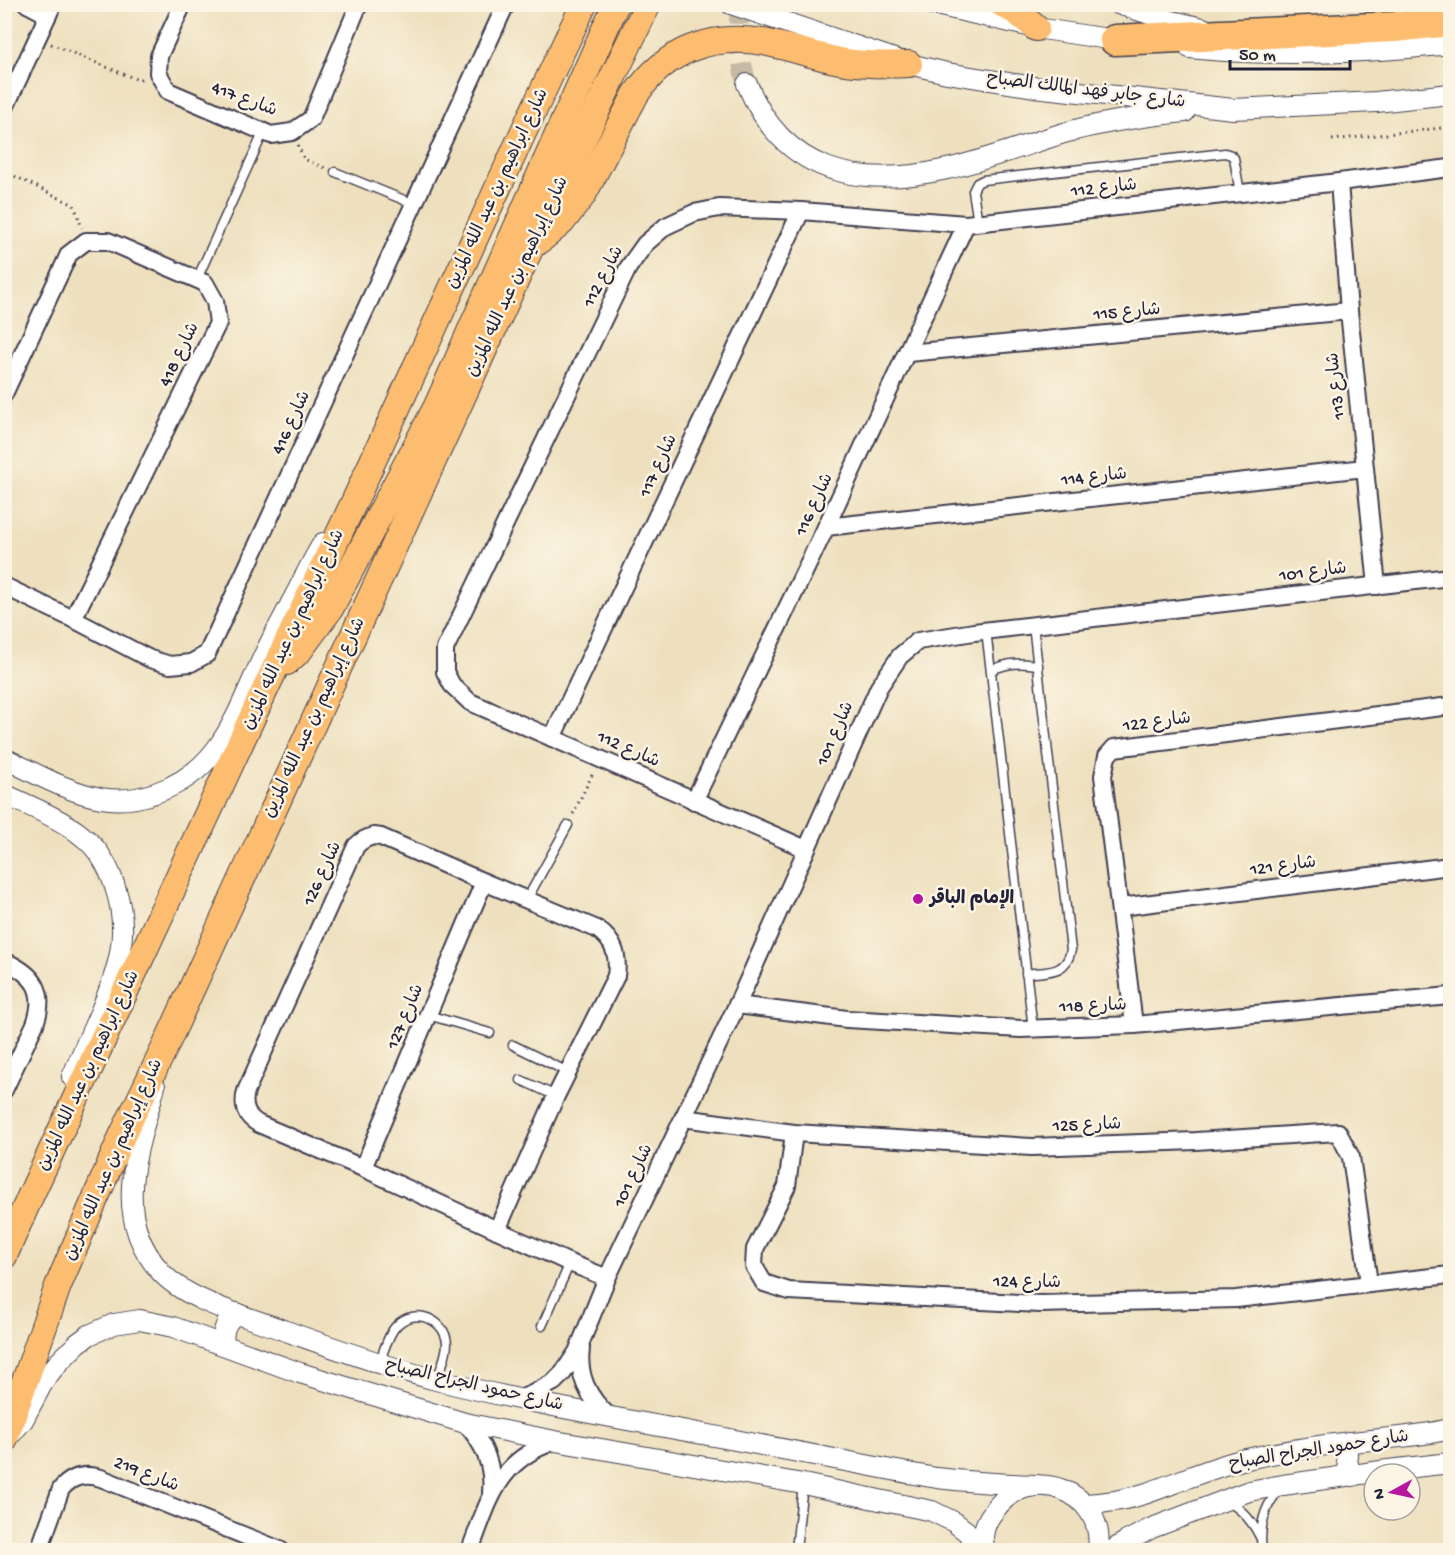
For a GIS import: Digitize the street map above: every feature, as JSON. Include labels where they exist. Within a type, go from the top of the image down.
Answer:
[{"type":"highway","points":[[1115,40],[1238,34],[1399,16],[1444,15]]},
{"type":"main road","points":[[528,122],[541,60],[565,4]]},
{"type":"main road","name":"شارع ابراهيم بن عبد الله المزين","points":[[4,1256],[584,4]]},
{"type":"main road","points":[[270,679],[299,651],[330,609],[437,406],[616,4]]},
{"type":"main road","name":"شارع إبراهيم بن عبد الله المزين","points":[[5,1440],[66,1266],[122,1136],[165,1047],[531,247],[648,4]]},
{"type":"main road","points":[[1002,4],[1018,13],[1036,28]]},
{"type":"main road","points":[[531,247],[552,232],[573,209],[588,187],[636,94],[655,70],[678,54],[702,44],[740,40],[766,42],[852,63],[909,64]]},
{"type":"street","points":[[4,110],[50,10],[27,4]]},
{"type":"street","points":[[158,73],[159,56],[183,4]]},
{"type":"street","name":"شارع 417","points":[[158,73],[168,91],[271,135],[292,132],[311,119],[359,4]]},
{"type":"street","name":"شارع 416","points":[[4,586],[150,659],[170,665],[191,663],[207,654],[506,4]]},
{"type":"street","name":"شارع جابر فهد المالك الصباح","points":[[732,4],[909,64],[947,73],[1034,87],[1233,109],[1376,102],[1450,94]]},
{"type":"street","points":[[773,4],[812,23],[827,38]]},
{"type":"street","points":[[932,4],[1036,28],[1115,40],[1211,50],[1308,53],[1450,44]]},
{"type":"street","points":[[1118,4],[1172,21],[1238,34]]},
{"type":"street","points":[[747,84],[764,117],[788,144],[800,154],[821,165],[857,176],[898,176],[944,170],[1067,132],[1100,125],[1166,114],[1233,109]]},
{"type":"street","name":"شارع 112","points":[[806,849],[470,702],[452,685],[445,672],[445,649],[628,268],[645,244],[666,226],[694,213],[719,208],[801,211],[972,223],[1450,168]]},
{"type":"street","name":"شارع 113","points":[[1339,182],[1349,311],[1377,585]]},
{"type":"street","name":"شارع 117","points":[[552,738],[801,211]]},
{"type":"street","name":"شارع 116","points":[[694,801],[972,223]]},
{"type":"street","points":[[4,394],[69,254],[86,241]]},
{"type":"street","name":"شارع 418","points":[[74,619],[218,323],[215,301],[205,283],[108,241],[86,241]]},
{"type":"street","name":"شارع 115","points":[[908,353],[1349,311]]},
{"type":"street","name":"شارع 114","points":[[826,527],[1365,468]]},
{"type":"street","points":[[13,762],[69,788],[111,799],[149,795],[191,776],[223,742],[268,646],[311,563],[322,544],[355,500]]},
{"type":"street","name":"شارع 101","points":[[520,1399],[543,1389],[558,1377],[570,1363],[582,1341],[607,1278],[736,1005],[879,687],[900,656],[918,641],[986,630],[1450,577]]},
{"type":"street","name":"شارع 122","points":[[1134,1025],[1103,776],[1107,756],[1114,748],[1450,706]]},
{"type":"street","points":[[7,795],[15,791],[22,779],[13,762]]},
{"type":"street","points":[[7,795],[69,826],[89,842],[112,876],[122,914],[123,940],[115,974],[66,1093],[55,1127],[51,1153]]},
{"type":"street","name":"شارع 126","points":[[497,1230],[556,1096],[616,976],[617,954],[606,935],[597,929],[381,837],[368,838],[356,846],[246,1091],[244,1107],[247,1114],[252,1120],[570,1263],[607,1278]]},
{"type":"street","name":"شارع 121","points":[[1120,907],[1450,866]]},
{"type":"street","name":"شارع 127","points":[[363,1168],[484,882]]},
{"type":"street","points":[[4,961],[24,971],[33,980],[40,1001],[35,1024],[4,1090]]},
{"type":"street","name":"شارع 118","points":[[736,1005],[847,1019],[1033,1029],[1134,1025],[1450,996]]},
{"type":"street","name":"شارع حمود الجراح الصباح","points":[[165,1047],[133,1170],[131,1197],[134,1223],[148,1256],[171,1283],[186,1292],[237,1313],[379,1363],[437,1380],[520,1399],[933,1477],[985,1483],[1054,1486],[1071,1493],[1084,1504],[1146,1494],[1196,1474],[1271,1454],[1450,1429]]},
{"type":"street","name":"شارع 125","points":[[683,1118],[794,1133],[1032,1147],[1196,1141],[1338,1132],[1351,1157],[1369,1283]]},
{"type":"street","name":"شارع 124","points":[[794,1133],[787,1186],[755,1249],[753,1266],[764,1283],[789,1291],[1040,1305],[1236,1299],[1450,1275]]},
{"type":"street","points":[[224,1345],[225,1327],[229,1319],[237,1313]]},
{"type":"street","name":"شارع حمود الجراح الصباح","points":[[5,1440],[23,1420],[41,1386],[58,1362],[78,1343],[89,1335],[114,1324],[141,1320],[173,1327],[300,1373],[465,1423],[803,1484],[932,1511],[966,1531],[982,1551]]},
{"type":"street","name":"شارع 101","points":[[582,1341],[580,1362],[584,1383],[594,1402],[610,1417]]},
{"type":"street","points":[[465,1423],[482,1444],[487,1457],[491,1470],[491,1497]]},
{"type":"street","points":[[470,1551],[497,1484],[516,1461],[528,1452],[555,1441]]},
{"type":"street","points":[[1349,1442],[1347,1463],[1353,1476]]},
{"type":"street","name":"شارع حمود الجراح الصباح","points":[[1113,1551],[1152,1528],[1249,1491],[1450,1463]]},
{"type":"street","name":"شارع 219","points":[[39,1551],[61,1490],[75,1478],[92,1475],[280,1551]]},
{"type":"street","points":[[982,1551],[983,1536],[989,1517],[1000,1501],[1017,1490],[1037,1485]]},
{"type":"street","points":[[1084,1504],[1093,1517],[1098,1532],[1098,1551]]},
{"type":"lane","points":[[197,279],[264,131]]},
{"type":"lane","points":[[972,223],[973,190],[980,181],[1225,153],[1234,158],[1240,193]]},
{"type":"lane","points":[[335,172],[414,204]]},
{"type":"lane","points":[[1026,974],[1065,966],[1071,950],[1033,625]]},
{"type":"lane","points":[[986,630],[1033,1029]]},
{"type":"lane","points":[[991,670],[1005,664],[1038,665]]},
{"type":"lane","points":[[528,899],[568,825]]},
{"type":"lane","points":[[428,1015],[490,1033]]},
{"type":"lane","points":[[513,1045],[568,1072]]},
{"type":"lane","points":[[521,1080],[556,1096]]},
{"type":"lane","points":[[542,1326],[570,1263]]},
{"type":"lane","points":[[379,1363],[392,1331],[398,1324],[412,1316],[429,1318],[437,1323],[446,1337],[447,1346],[437,1380]]},
{"type":"lane","points":[[796,1551],[803,1484]]},
{"type":"lane","points":[[1262,1551],[1262,1523],[1266,1509],[1283,1485]]},
{"type":"lane","points":[[1224,1500],[1250,1519],[1261,1538]]},
{"type":"path","points":[[37,39],[138,80],[158,73]]},
{"type":"path","points":[[1332,140],[1450,127]]},
{"type":"path","points":[[292,132],[304,159],[335,172]]},
{"type":"path","points":[[4,171],[74,205],[86,241]]},
{"type":"path","points":[[568,825],[600,759]]},
{"type":"tunnel","points":[[741,4],[739,44],[747,84]]},
{"type":"place","name":"الإمام الباقر","points":[[918,899]]}]
